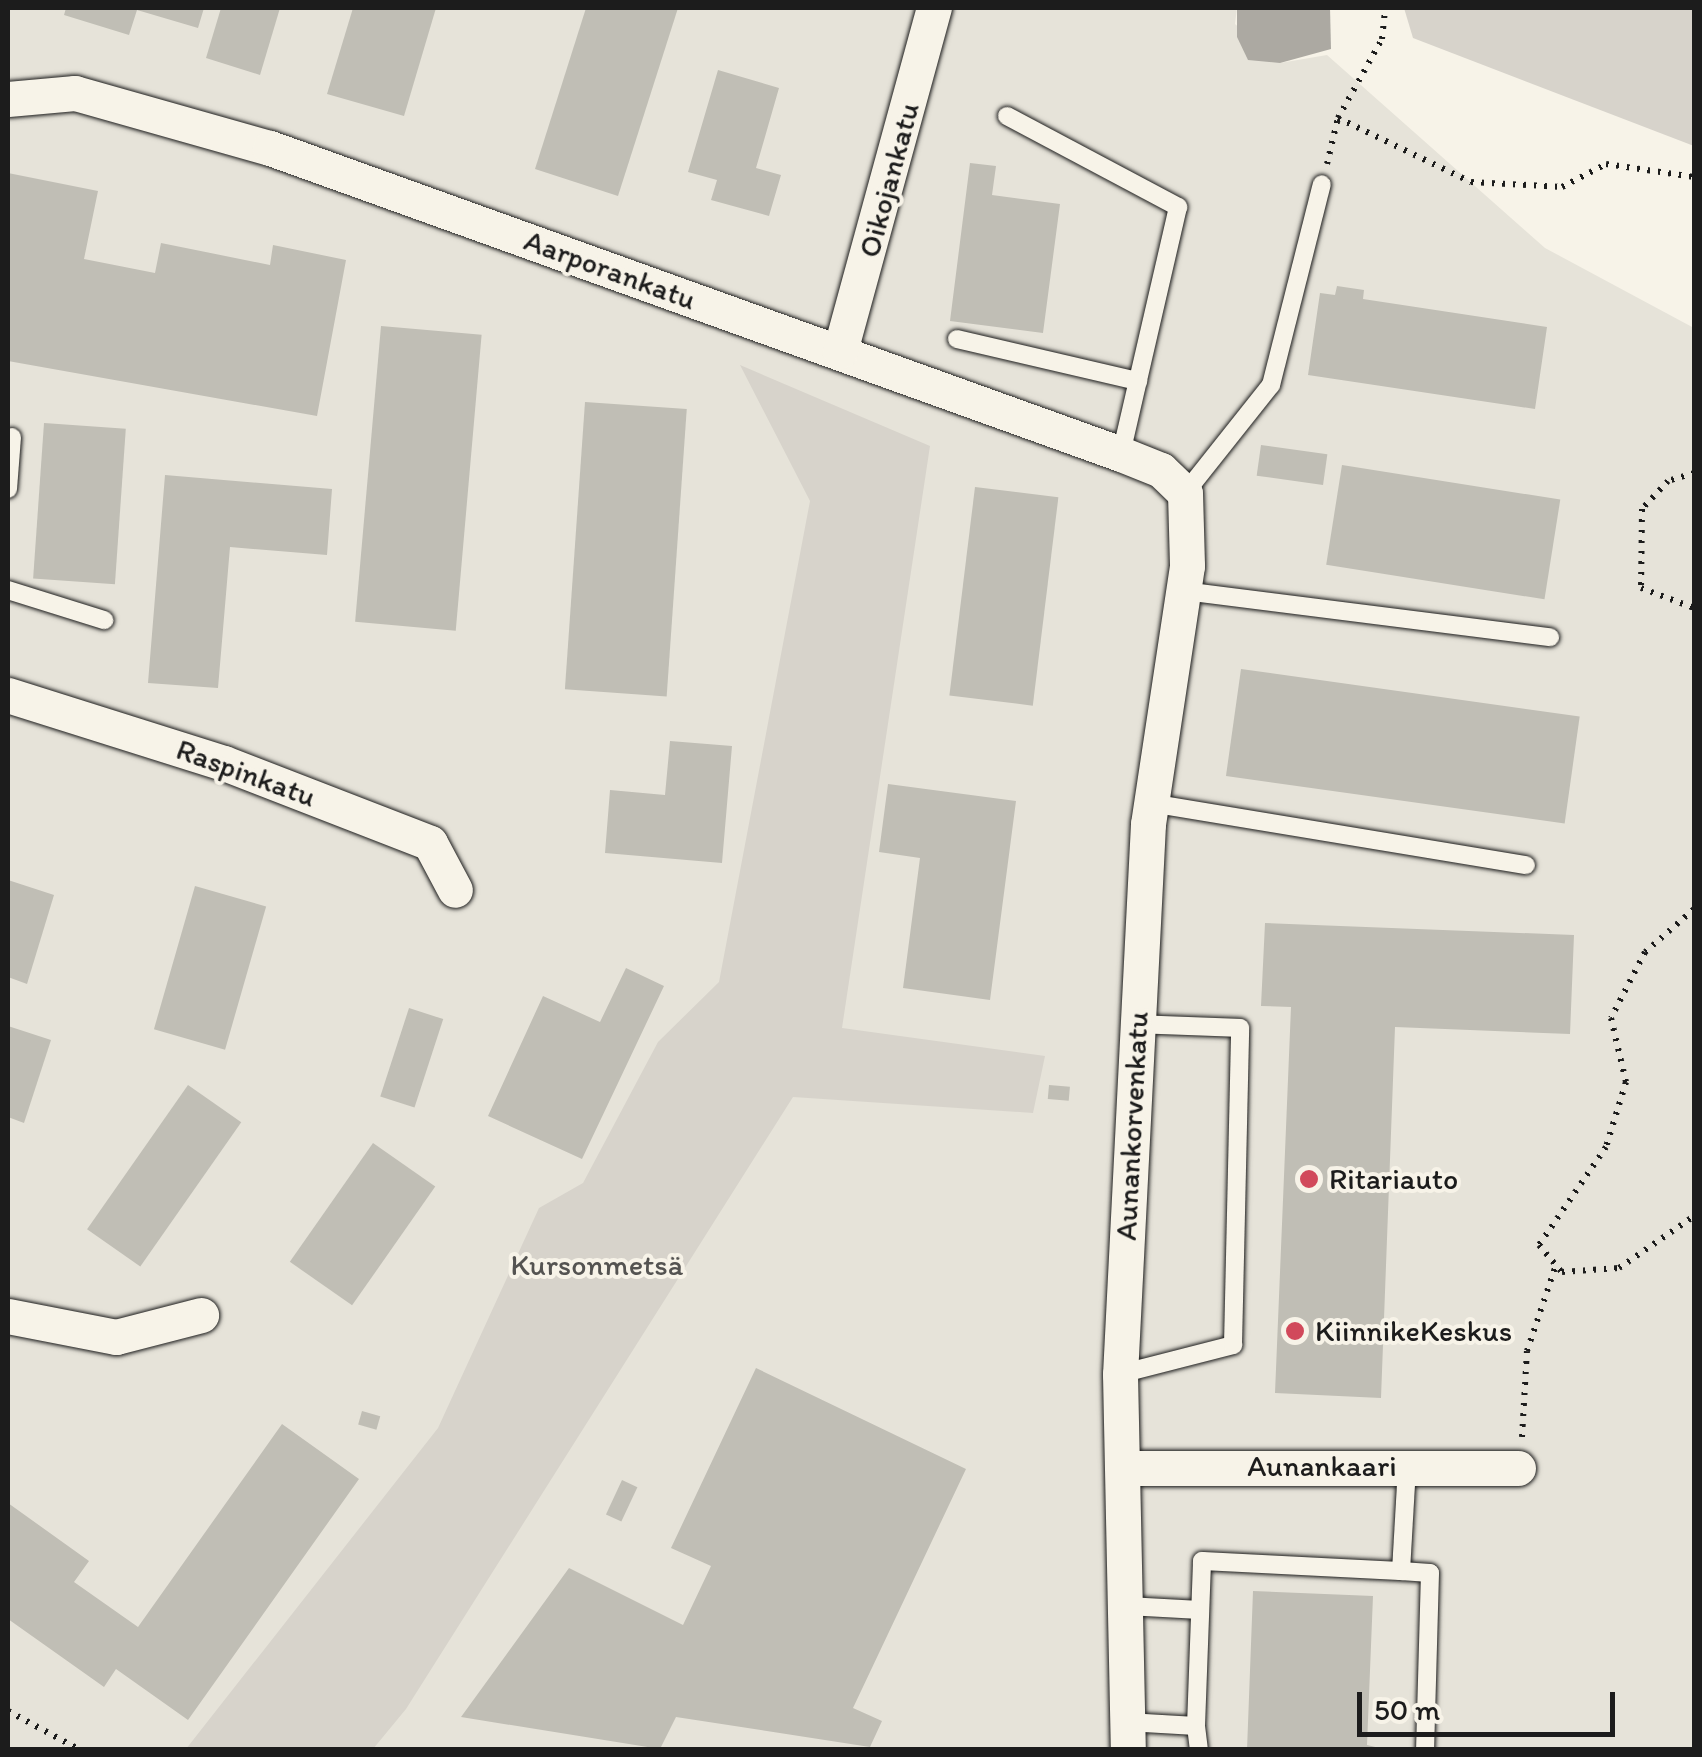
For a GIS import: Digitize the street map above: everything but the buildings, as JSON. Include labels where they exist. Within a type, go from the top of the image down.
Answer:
[{"type":"street","name":"Oikojankatu","points":[[840,351],[934,8]]},
{"type":"street","name":"Aarporankatu","points":[[8,99],[75,93],[270,148],[1122,454],[1161,470],[1188,499]]},
{"type":"street","name":"Aunankorvenkatu","points":[[1128,1736],[1126,1468],[1120,1374],[1136,1024],[1151,803],[1184,591],[1188,499]]},
{"type":"street","name":"Raspinkatu","points":[[8,695],[224,763],[430,843],[455,890]]},
{"type":"street","points":[[8,1316],[116,1338],[201,1315]]},
{"type":"street","name":"Aunankaari","points":[[1126,1468],[1518,1468]]},
{"type":"lane","points":[[1007,116],[1178,207],[1122,454]]},
{"type":"lane","points":[[1188,499],[1271,385],[1322,184]]},
{"type":"lane","points":[[956,339],[1138,380]]},
{"type":"lane","points":[[8,490],[12,437]]},
{"type":"lane","points":[[8,590],[104,620]]},
{"type":"lane","points":[[1184,591],[1550,637]]},
{"type":"lane","points":[[1151,803],[1526,864]]},
{"type":"lane","points":[[1120,1374],[1232,1345],[1240,1028],[1136,1024]]},
{"type":"lane","points":[[1401,1572],[1407,1465]]},
{"type":"lane","points":[[1199,1750],[1196,1726],[1202,1561],[1430,1573],[1426,1750]]},
{"type":"lane","points":[[1127,1606],[1200,1610]]},
{"type":"lane","points":[[1128,1736],[1196,1726]]},
{"type":"path","points":[[1322,184],[1338,118],[1373,60],[1385,8]]},
{"type":"path","points":[[1338,118],[1471,182],[1562,187],[1606,164],[1694,177]]},
{"type":"path","points":[[1694,472],[1668,481],[1642,510],[1641,588],[1694,608]]},
{"type":"path","points":[[1694,910],[1645,952],[1611,1018],[1626,1082],[1606,1147],[1539,1245],[1562,1272],[1620,1268],[1694,1216]]},
{"type":"path","points":[[1518,1468],[1527,1351],[1556,1265]]},
{"type":"path","points":[[8,1711],[80,1750]]},
{"type":"shaded area","points":[[8,8],[1237,8],[1235,24],[1280,63],[1327,55],[1545,248],[1694,328],[1694,1749],[8,1750]]},
{"type":"shaded area","points":[[1237,8],[1330,8],[1331,49],[1280,63],[1248,60],[1237,37]]},
{"type":"green space","points":[[1404,8],[1694,8],[1694,146],[1413,38]]},
{"type":"green space","name":"Kursonmetsä","points":[[740,365],[930,446],[842,1028],[1045,1056],[1033,1113],[793,1097],[406,1709],[373,1749],[186,1749],[438,1428],[539,1208],[583,1183],[658,1042],[719,982],[810,501]]},
{"type":"place","name":"Ritariauto","points":[[1309,1179]]},
{"type":"place","name":"KiinnikeKeskus","points":[[1295,1331]]}]
